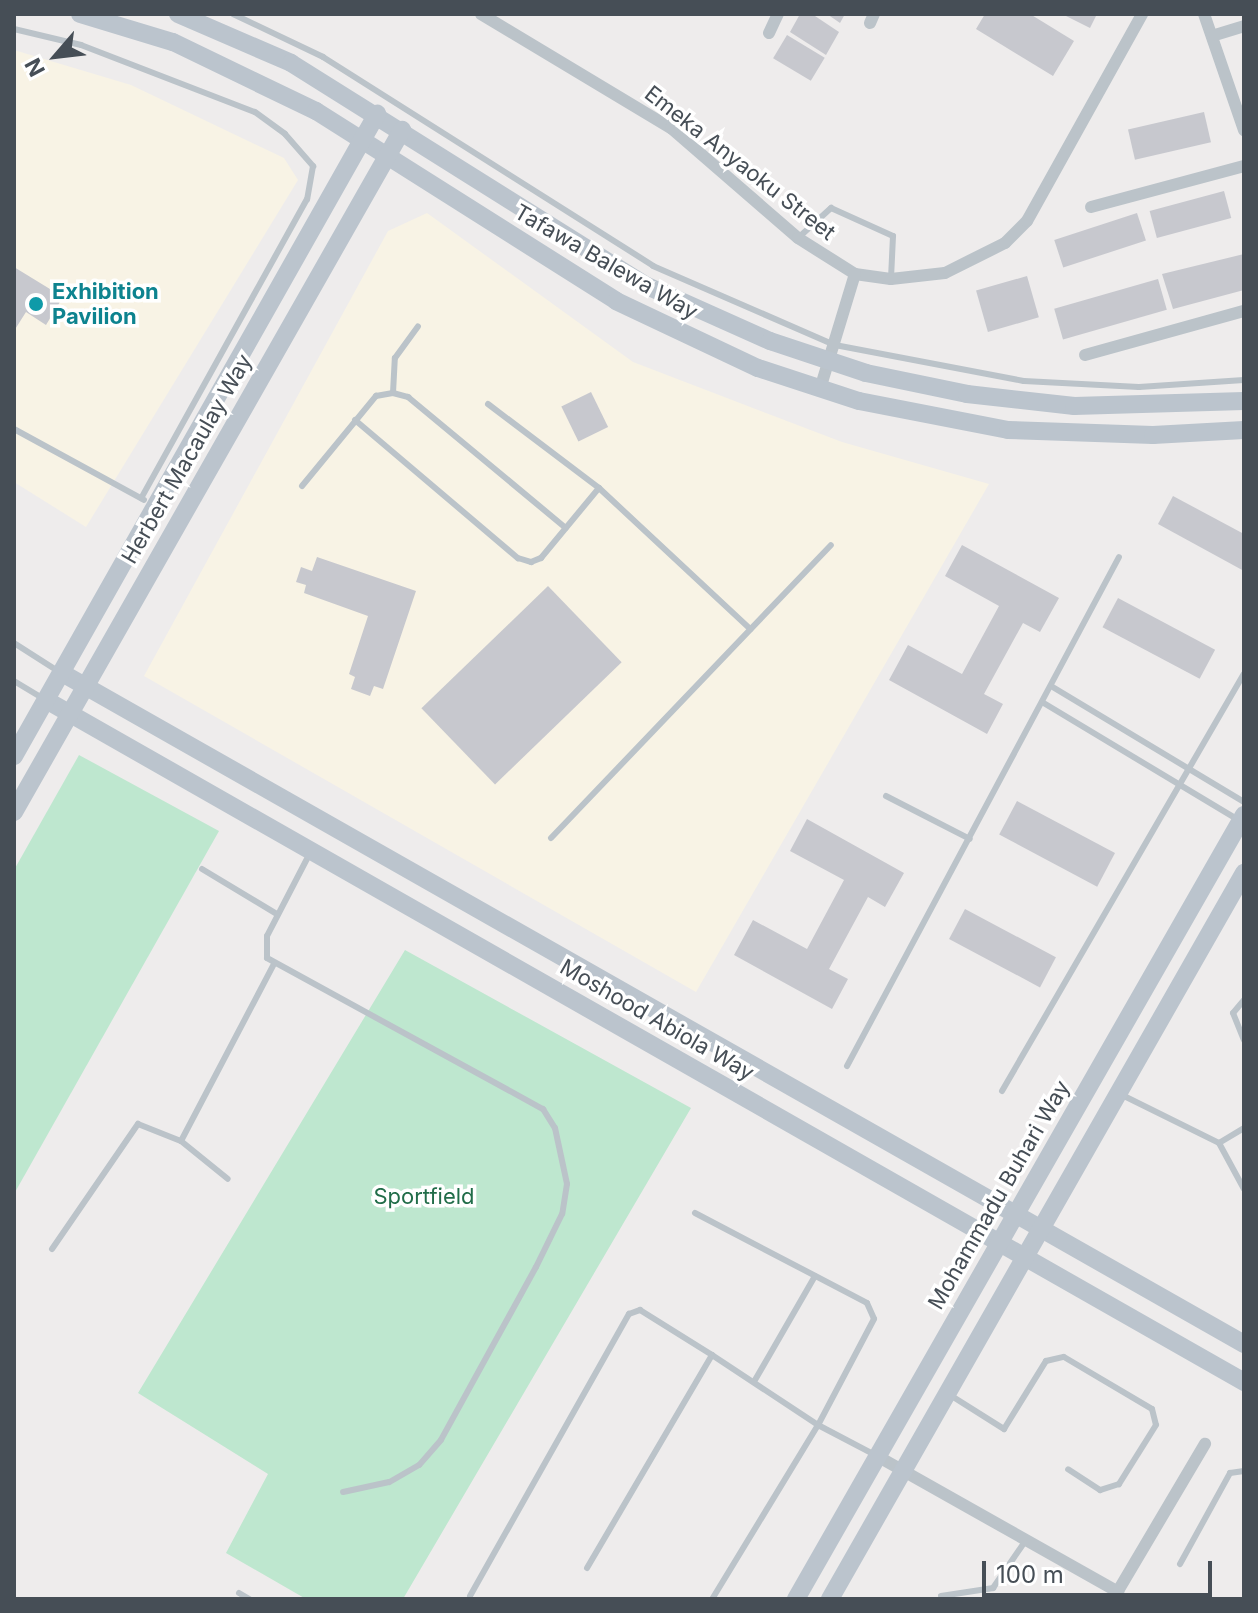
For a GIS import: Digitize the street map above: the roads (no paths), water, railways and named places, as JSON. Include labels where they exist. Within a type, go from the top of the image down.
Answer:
[{"type":"main road","name":"Tafawa Balewa Way","points":[[80,14],[227,65],[361,140],[673,332],[820,389],[927,417],[1008,430],[1138,435],[1244,430]]},
{"type":"main road","name":"Tafawa Balewa Way","points":[[178,14],[291,63],[377,114],[647,286],[708,316],[967,394],[1074,406],[1244,401]]},
{"type":"main road","name":"Herbert Macaulay Way","points":[[14,756],[62,673],[148,502],[377,114]]},
{"type":"main road","name":"Herbert Macaulay Way","points":[[14,812],[402,130]]},
{"type":"main road","name":"Moshood Abiola Way","points":[[62,673],[1244,1344]]},
{"type":"main road","name":"Moshood Abiola Way","points":[[46,700],[512,963],[998,1245],[1244,1382]]},
{"type":"main road","name":"Mohammadu Buhari Way","points":[[796,1599],[1242,818]]},
{"type":"main road","points":[[830,1599],[1244,873]]},
{"type":"main road","points":[[512,963],[526,938]]},
{"type":"street","name":"Emeka Anyaoku Street","points":[[481,14],[671,128],[798,238],[855,274],[891,279],[945,273],[1005,243],[1027,221],[1142,14]]},
{"type":"street","points":[[769,33],[778,14]]},
{"type":"street","points":[[1204,14],[1215,35],[1244,130]]},
{"type":"street","points":[[1215,35],[1244,26]]},
{"type":"street","points":[[1091,207],[1244,166]]},
{"type":"street","points":[[820,389],[855,274]]},
{"type":"street","points":[[1085,355],[1244,311]]},
{"type":"street","points":[[877,1456],[1116,1595],[1205,1444]]},
{"type":"lane","points":[[233,14],[323,57],[653,266],[832,354],[1024,381],[1139,387],[1244,380]]},
{"type":"lane","points":[[14,29],[81,45],[255,112],[285,134],[313,166],[307,199],[148,502],[14,429]]},
{"type":"lane","points":[[798,238],[831,208],[893,236],[891,279]]},
{"type":"lane","points":[[393,393],[395,358],[418,326]]},
{"type":"lane","points":[[302,486],[376,396],[393,393],[408,397],[566,528]]},
{"type":"lane","points":[[488,404],[599,488],[750,629]]},
{"type":"lane","points":[[355,420],[518,558],[541,558],[599,488]]},
{"type":"lane","points":[[551,838],[831,545]]},
{"type":"lane","points":[[847,1066],[1119,557]]},
{"type":"lane","points":[[14,643],[62,673]]},
{"type":"lane","points":[[1002,1091],[1244,674]]},
{"type":"lane","points":[[14,681],[46,700]]},
{"type":"lane","points":[[1051,686],[1244,802]]},
{"type":"lane","points":[[1042,702],[1242,818]]},
{"type":"lane","points":[[886,796],[970,839]]},
{"type":"lane","points":[[311,850],[277,914],[265,949],[274,964],[543,1109],[555,1128],[567,1184],[562,1214],[536,1267],[441,1440],[419,1465],[389,1482],[343,1492]]},
{"type":"lane","points":[[202,869],[277,914]]},
{"type":"lane","points":[[181,1141],[274,964]]},
{"type":"lane","points":[[1244,1000],[1233,1013],[1244,1040]]},
{"type":"lane","points":[[1118,1093],[1219,1143],[1244,1189]]},
{"type":"lane","points":[[52,1249],[138,1124],[181,1141],[228,1179]]},
{"type":"lane","points":[[1219,1143],[1244,1128]]},
{"type":"lane","points":[[695,1213],[867,1303],[874,1319],[818,1425],[712,1599]]},
{"type":"lane","points":[[755,1380],[815,1276]]},
{"type":"lane","points":[[470,1596],[629,1314],[640,1310],[755,1380],[818,1425],[877,1456]]},
{"type":"lane","points":[[587,1568],[712,1355]]},
{"type":"lane","points":[[947,1393],[1004,1429],[1046,1361],[1064,1357],[1152,1409],[1156,1425],[1119,1484],[1100,1490],[1068,1469]]},
{"type":"lane","points":[[1180,1564],[1230,1473],[1244,1471]]},
{"type":"lane","points":[[941,1596],[993,1588],[1026,1540]]},
{"type":"lane","points":[[239,1593],[249,1599]]},
{"type":"place","name":"Exhibition Pavilion","points":[[36,304]]},
{"type":"park label","name":"Sportfield","points":[[424,1197]]}]
